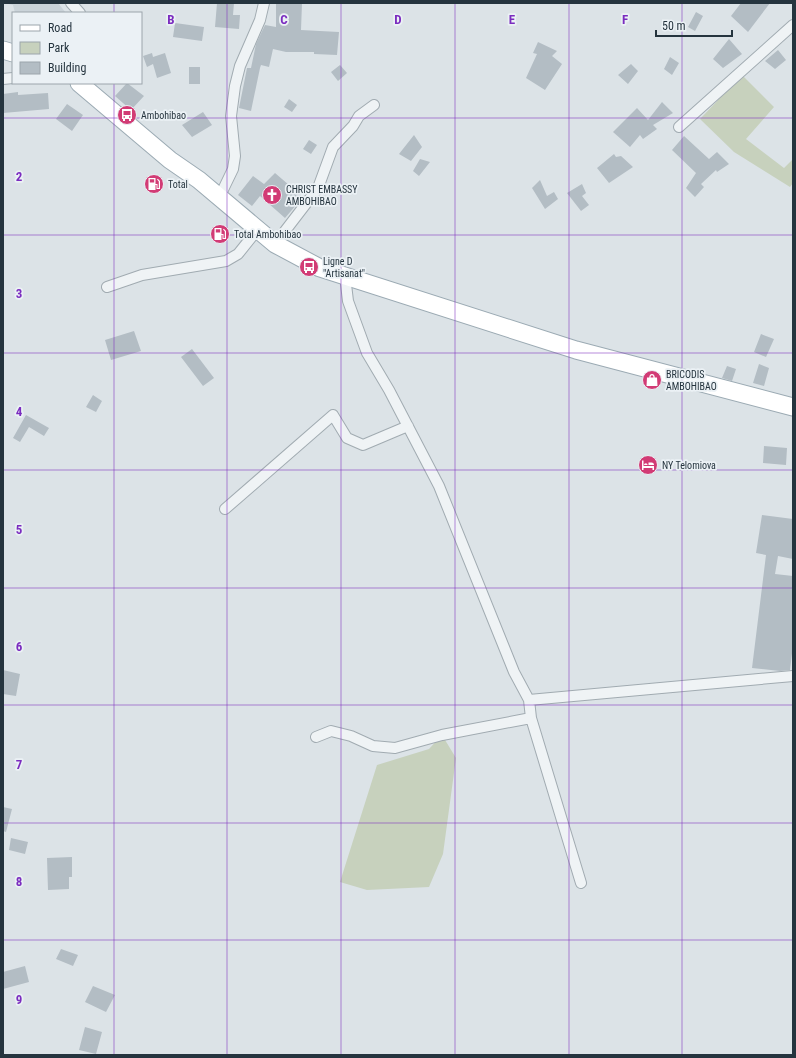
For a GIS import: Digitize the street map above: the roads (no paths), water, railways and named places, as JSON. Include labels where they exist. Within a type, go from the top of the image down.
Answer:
[{"type":"main road","points":[[87,86],[170,160],[275,244],[308,262],[345,276],[576,350],[793,407]]},
{"type":"street","points":[[71,3],[79,12]]},
{"type":"street","points":[[218,198],[233,169],[235,156],[231,116],[235,86],[240,66],[260,20],[264,3]]},
{"type":"street","points":[[679,127],[793,25]]},
{"type":"street","points":[[275,244],[318,188],[334,147],[353,126],[359,116],[374,106]]},
{"type":"street","points":[[107,287],[142,275],[226,261],[238,254],[258,229]]},
{"type":"street","points":[[345,276],[348,302],[367,353],[408,426],[439,486],[514,672],[528,700],[531,718],[581,883]]},
{"type":"street","points":[[225,509],[333,415],[347,438],[364,445],[408,426]]},
{"type":"street","points":[[528,700],[793,676]]},
{"type":"street","points":[[316,737],[331,731],[351,736],[372,746],[395,748],[442,735],[531,718]]},
{"type":"place","name":"Ambohibao","points":[[127,115]]},
{"type":"place","name":"Total","points":[[154,184]]},
{"type":"place","name":"CHRIST EMBASSY AMBOHIBAO","points":[[272,195]]},
{"type":"place","name":"Total Ambohibao","points":[[220,234]]},
{"type":"place","name":"Ligne D \"Artisanat\"","points":[[309,267]]},
{"type":"place","name":"BRICODIS AMBOHIBAO","points":[[652,380]]},
{"type":"place","name":"NY Telomiova","points":[[648,465]]}]
